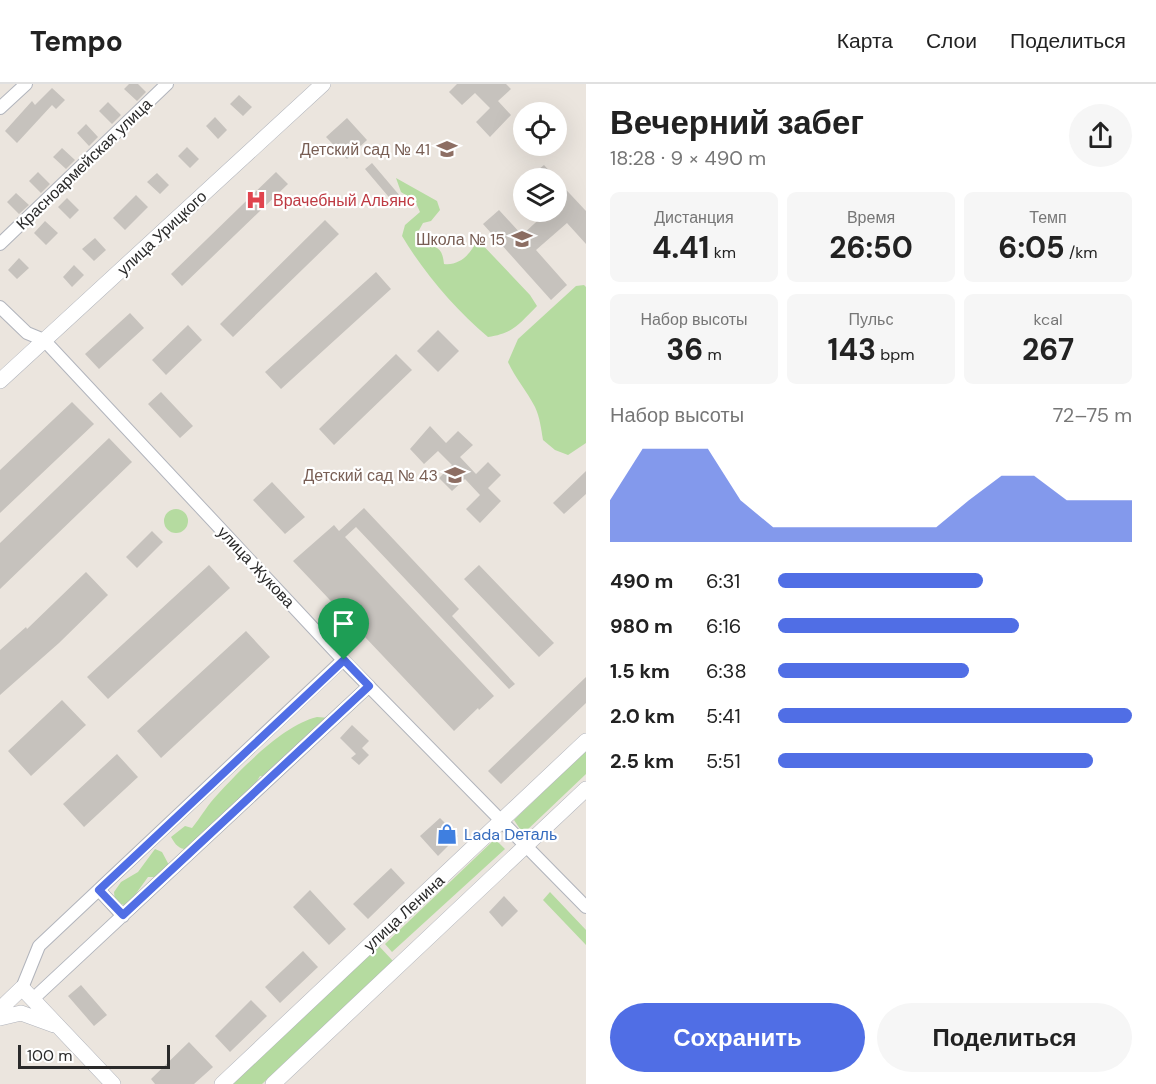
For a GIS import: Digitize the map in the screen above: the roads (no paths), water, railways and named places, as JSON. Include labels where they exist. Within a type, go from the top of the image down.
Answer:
[{"type":"street","points":[[0,108],[26,84]]},
{"type":"street","name":"Красноармейская улица","points":[[0,244],[167,84]]},
{"type":"street","name":"улица Урицкого","points":[[0,381],[323,84]]},
{"type":"street","name":"улица Жукова","points":[[0,307],[27,333],[44,340],[344,660],[586,907]]},
{"type":"street","points":[[0,1009],[21,988],[39,946],[344,660]]},
{"type":"street","points":[[33,999],[369,686]]},
{"type":"street","name":"улица Ленина","points":[[222,1084],[586,741]]},
{"type":"street","name":"улица Ленина","points":[[273,1084],[586,789]]},
{"type":"street","points":[[99,890],[123,915]]},
{"type":"street","points":[[21,988],[113,1084]]},
{"type":"street","points":[[0,1018],[21,1014],[59,1027]]},
{"type":"place","name":"Детский сад № 41","points":[[447,149]]},
{"type":"place","name":"Врачебный Альянс","points":[[256,200]]},
{"type":"place","name":"Школа № 15","points":[[522,239]]},
{"type":"place","name":"Детский сад № 43","points":[[455,475]]},
{"type":"place","name":"Lada Dеталь","points":[[447,834]]}]
